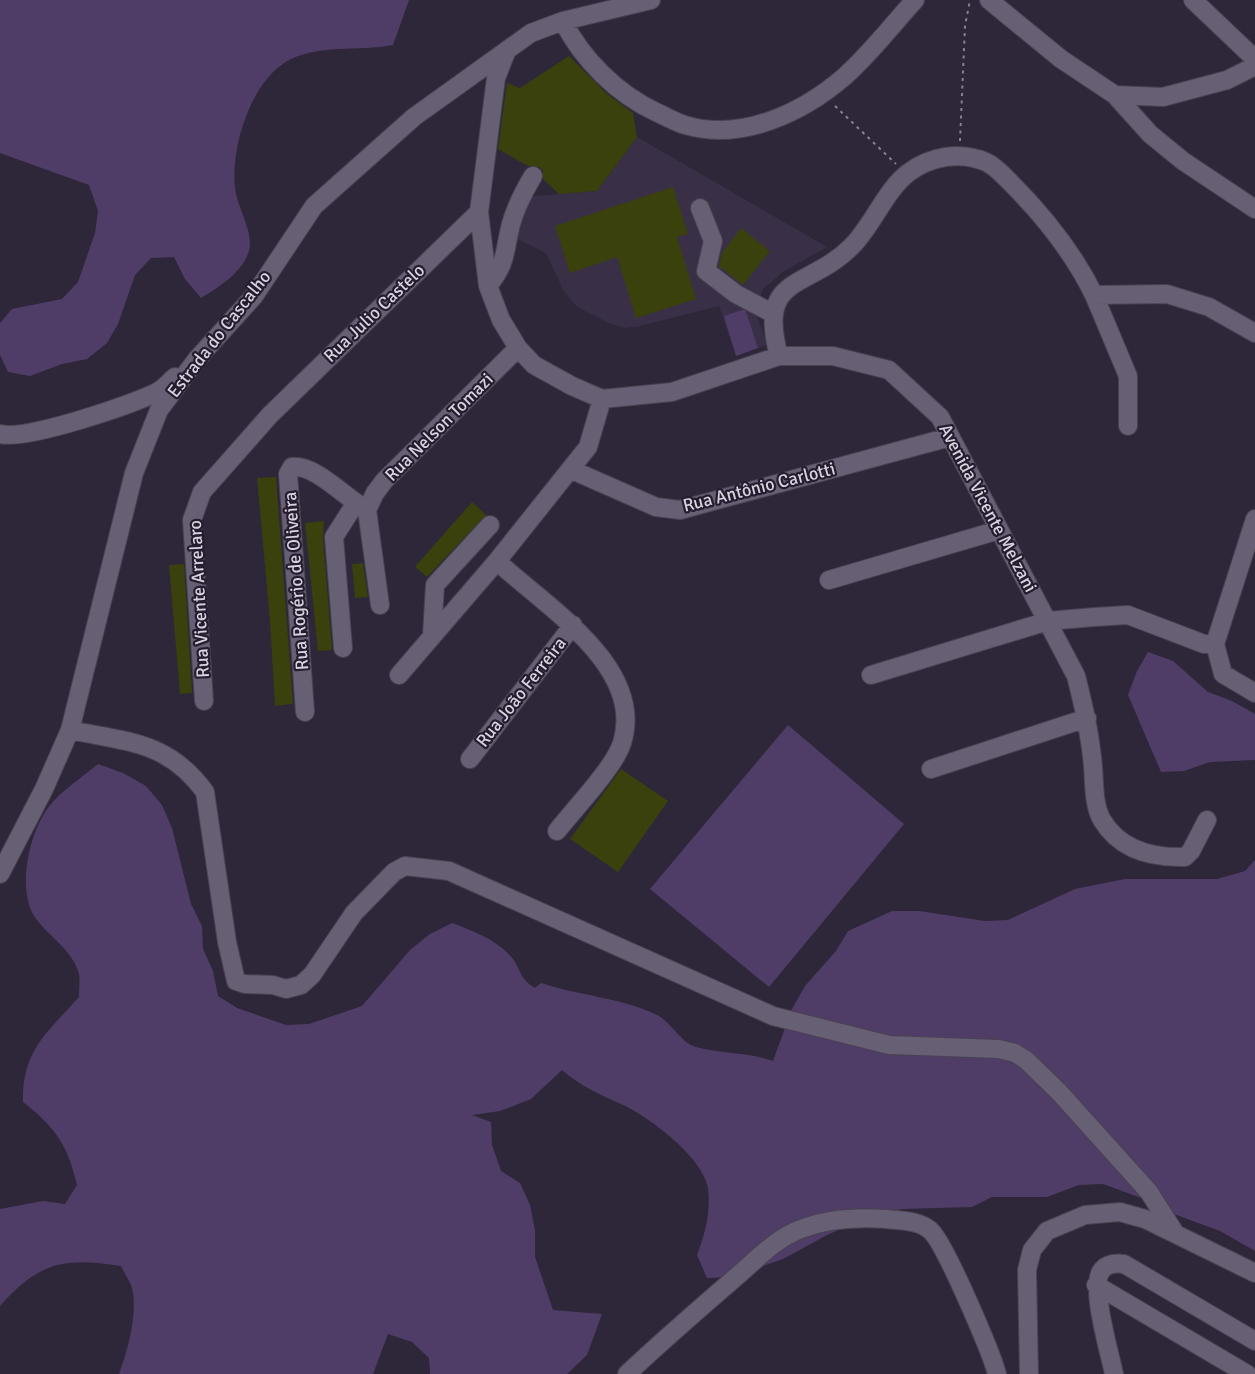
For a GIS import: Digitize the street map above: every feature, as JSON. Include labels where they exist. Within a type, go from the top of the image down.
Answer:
[{"type":"street","name":"Estrada do Cascalho","points":[[0,874],[44,789],[70,730],[135,473],[159,410],[197,358],[254,296],[314,206],[414,117],[531,33],[562,21],[651,0]]},
{"type":"street","points":[[562,21],[573,41],[622,91],[644,106],[684,124],[721,130],[762,125],[821,93],[844,77],[915,0]]},
{"type":"street","points":[[989,0],[1061,59],[1115,95],[1150,134],[1183,162],[1255,209]]},
{"type":"street","points":[[1193,0],[1255,59]]},
{"type":"street","name":"Avenida Vicente Melzani","points":[[507,50],[494,87],[479,212],[488,286],[501,320],[518,348],[534,365],[602,399],[672,392],[779,356],[833,356],[889,370],[940,417],[1077,676],[1087,718],[1094,785],[1101,819],[1120,842],[1142,852],[1164,858],[1185,857],[1207,820]]},
{"type":"street","points":[[1115,95],[1163,97],[1227,81],[1255,66]]},
{"type":"street","points":[[779,356],[772,313],[779,298],[791,284],[818,271],[852,246],[907,174],[934,159],[960,156],[988,162],[1034,206],[1079,264],[1128,376],[1128,426]]},
{"type":"street","points":[[488,286],[502,269],[511,223],[520,197],[533,176]]},
{"type":"street","points":[[700,208],[713,241],[706,272],[736,294],[772,313]]},
{"type":"street","name":"Rua Julio Castelo","points":[[270,415],[479,212]]},
{"type":"street","points":[[1094,295],[1167,294],[1209,307],[1255,333]]},
{"type":"street","name":"Rua Nelson Tomazi","points":[[343,648],[334,537],[384,481],[518,348]]},
{"type":"street","points":[[0,434],[8,436],[38,433],[158,392],[197,358]]},
{"type":"street","points":[[399,675],[572,470],[588,447],[602,399]]},
{"type":"street","name":"Rua Vicente Arrelaro","points":[[204,701],[192,520],[202,492],[270,415]]},
{"type":"street","name":"Rua Antônio Carlotti","points":[[572,470],[656,507],[680,510],[951,437]]},
{"type":"street","name":"Rua Rogério de Oliveira","points":[[305,712],[288,474],[292,467],[300,466],[313,471],[361,507]]},
{"type":"street","points":[[361,507],[380,605]]},
{"type":"street","points":[[1255,519],[1251,548],[1215,644],[1223,674],[1255,693]]},
{"type":"street","points":[[432,636],[435,585],[490,525]]},
{"type":"street","points":[[829,580],[999,530]]},
{"type":"street","points":[[497,561],[573,625],[612,674],[625,705],[622,743],[614,758],[557,831]]},
{"type":"street","points":[[871,675],[1048,621],[1128,615],[1204,644],[1215,644]]},
{"type":"street","name":"Rua João Ferreira","points":[[470,759],[573,625]]},
{"type":"street","points":[[931,770],[1087,718]]},
{"type":"street","points":[[70,730],[164,752],[192,773],[205,792],[227,942],[236,981],[245,984],[273,985],[285,989],[301,985],[312,975],[354,913],[394,872],[405,866],[449,871],[773,1017],[889,1045],[999,1049],[1015,1053],[1059,1092],[1149,1192],[1175,1233]]},
{"type":"street","points":[[1029,1374],[1027,1270],[1032,1250],[1047,1231],[1085,1215],[1120,1212],[1145,1219],[1255,1273]]},
{"type":"street","points":[[627,1374],[773,1245],[799,1230],[818,1224],[866,1218],[914,1222],[930,1230],[940,1244],[962,1291],[997,1374]]},
{"type":"street","points":[[1115,1374],[1096,1285],[1102,1270],[1113,1263],[1124,1264],[1255,1341]]},
{"type":"street","points":[[1096,1285],[1247,1374]]},
{"type":"path","points":[[960,156],[965,26],[970,0]]},
{"type":"path","points":[[821,93],[907,174]]},
{"type":"shaded area","points":[[0,0],[409,0],[393,45],[322,50],[298,56],[282,64],[268,77],[257,93],[248,112],[236,152],[235,188],[250,243],[246,259],[235,273],[201,298],[185,279],[174,257],[151,258],[135,275],[118,324],[107,343],[87,359],[62,364],[30,376],[8,372],[0,355],[0,323],[12,309],[62,299],[78,282],[95,233],[98,211],[89,185],[0,153]]},
{"type":"shaded area","points":[[637,137],[827,247],[784,271],[763,289],[755,310],[767,345],[736,356],[719,306],[640,326],[625,328],[609,323],[577,307],[563,290],[546,253],[515,238],[523,197],[597,191]]},
{"type":"shaded area","points":[[745,309],[758,348],[736,356],[724,316]]},
{"type":"shaded area","points":[[1148,652],[1173,661],[1208,692],[1232,701],[1255,714],[1255,760],[1210,762],[1184,771],[1161,772],[1128,695],[1137,671]]},
{"type":"shaded area","points":[[788,725],[904,824],[769,987],[650,889]]},
{"type":"shaded area","points":[[98,764],[123,773],[146,786],[162,805],[172,828],[191,904],[202,926],[203,949],[213,971],[218,996],[237,1008],[286,1025],[309,1024],[362,1006],[410,950],[430,934],[452,923],[500,946],[513,959],[526,981],[535,988],[541,983],[629,1004],[662,1018],[686,1041],[696,1047],[773,1061],[792,1009],[805,986],[836,951],[848,931],[892,911],[919,911],[985,921],[1008,920],[1075,889],[1125,879],[1217,879],[1245,871],[1255,860],[1255,1251],[1220,1231],[1171,1213],[1152,1202],[1103,1184],[1079,1185],[1047,1197],[992,1197],[972,1207],[902,1209],[878,1214],[829,1234],[783,1259],[730,1277],[707,1278],[697,1255],[707,1223],[708,1188],[696,1163],[673,1139],[645,1118],[576,1081],[562,1070],[531,1099],[500,1111],[472,1115],[491,1122],[492,1145],[501,1171],[520,1183],[530,1205],[535,1230],[535,1257],[553,1310],[602,1314],[587,1355],[567,1374],[430,1374],[429,1358],[412,1342],[388,1334],[373,1374],[119,1374],[129,1343],[134,1309],[132,1288],[121,1266],[84,1262],[54,1266],[27,1280],[0,1306],[0,1209],[43,1201],[65,1204],[77,1185],[69,1159],[59,1138],[44,1120],[23,1102],[24,1084],[32,1055],[47,1032],[79,997],[79,974],[75,965],[32,912],[26,889],[26,875],[30,848],[44,814],[62,793]]},
{"type":"building","points":[[569,56],[607,94],[633,113],[637,137],[597,191],[559,194],[543,179],[543,171],[539,167],[528,166],[498,149],[507,83],[520,88]]},
{"type":"building","points":[[673,187],[688,234],[677,237],[696,299],[636,318],[617,257],[570,273],[555,226]]},
{"type":"building","points":[[741,228],[770,251],[743,285],[719,266],[722,253]]},
{"type":"building","points":[[276,477],[293,704],[275,706],[257,478]]},
{"type":"building","points":[[472,502],[486,515],[427,577],[415,567]]},
{"type":"building","points":[[324,521],[323,538],[332,650],[318,651],[305,523]]},
{"type":"building","points":[[363,563],[368,597],[355,598],[352,564]]},
{"type":"building","points":[[184,564],[192,693],[180,694],[169,565]]},
{"type":"building","points":[[621,769],[668,801],[618,872],[570,839]]}]
